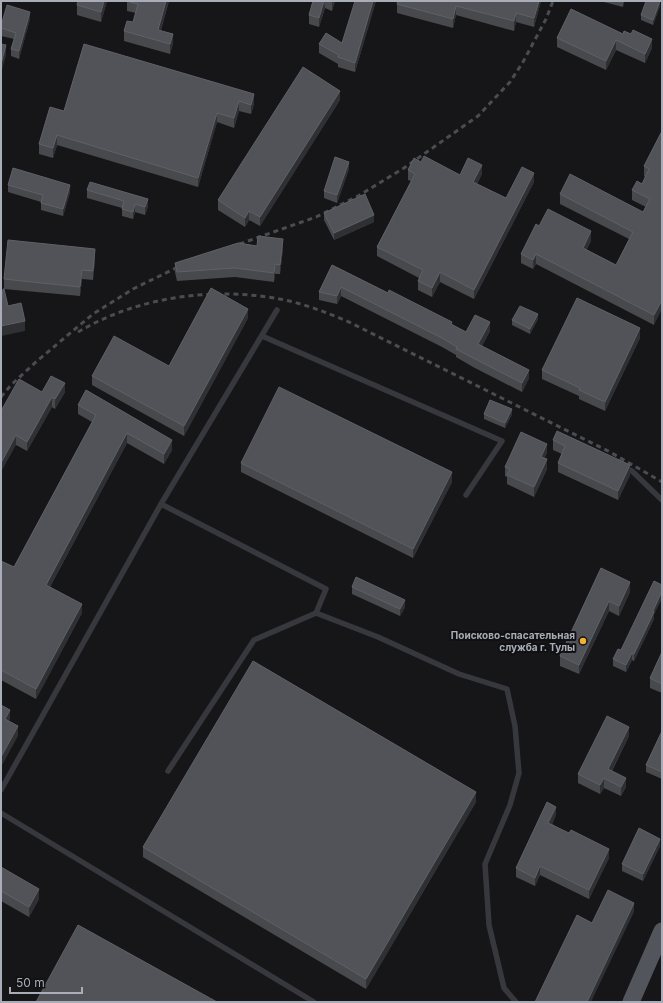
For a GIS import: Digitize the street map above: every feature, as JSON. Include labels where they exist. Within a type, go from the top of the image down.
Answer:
[{"type":"main road","points":[[631,1002],[662,931]]},
{"type":"lane","points":[[1,790],[161,504],[277,310]]},
{"type":"lane","points":[[262,336],[502,441],[466,495]]},
{"type":"lane","points":[[619,465],[632,471],[662,500]]},
{"type":"lane","points":[[161,504],[326,589],[316,613],[254,640],[168,771]]},
{"type":"lane","points":[[316,613],[378,637],[459,674],[506,689],[514,726],[519,773],[510,805],[485,864],[489,925],[504,988],[516,1002]]},
{"type":"lane","points":[[1,814],[314,1002]]},
{"type":"building","points":[[78,1],[104,1],[101,12],[77,5]]},
{"type":"building","points":[[127,1],[166,1],[158,30],[173,34],[170,44],[124,31],[127,21],[133,22],[138,4]]},
{"type":"building","points":[[313,1],[324,1],[319,18],[309,15]]},
{"type":"building","points":[[355,1],[373,1],[355,63],[338,57],[339,55],[319,44],[326,33],[342,43]]},
{"type":"building","points":[[398,1],[539,1],[534,18],[516,13],[514,21],[456,6],[453,19],[397,4]]},
{"type":"building","points":[[646,1],[660,1],[653,20],[641,15]]},
{"type":"building","points":[[7,5],[30,12],[19,51],[11,49],[16,33],[1,28]]},
{"type":"building","points":[[571,9],[623,34],[624,31],[631,34],[633,30],[652,39],[645,54],[616,40],[606,61],[557,38]]},
{"type":"building","points":[[1,44],[6,45],[1,64]]},
{"type":"building","points":[[84,44],[254,94],[251,105],[239,101],[234,118],[217,113],[198,178],[57,135],[53,148],[39,144],[50,107],[64,111]]},
{"type":"building","points":[[303,67],[340,91],[260,217],[249,211],[245,218],[218,200]]},
{"type":"building","points":[[662,131],[662,300],[654,315],[536,254],[533,260],[521,254],[536,224],[539,226],[548,209],[591,231],[583,248],[616,265],[633,232],[560,194],[570,174],[643,212],[650,199],[632,190],[637,181],[642,184],[649,169],[644,166]]},
{"type":"building","points":[[424,156],[460,175],[468,158],[482,165],[473,182],[506,198],[522,167],[534,173],[474,290],[440,272],[432,288],[418,281],[423,270],[377,247],[415,174],[408,170],[414,158],[421,162]]},
{"type":"building","points":[[335,157],[349,162],[337,195],[324,191]]},
{"type":"building","points":[[13,168],[70,185],[63,209],[41,203],[43,195],[8,185]]},
{"type":"building","points":[[90,182],[148,199],[145,207],[135,204],[133,212],[122,209],[124,201],[87,190]]},
{"type":"building","points":[[365,194],[374,215],[334,233],[324,213]]},
{"type":"building","points":[[258,236],[283,239],[280,265],[275,264],[274,273],[235,268],[177,272],[175,263],[238,243],[257,246]]},
{"type":"building","points":[[8,240],[95,249],[93,271],[82,270],[80,287],[4,279]]},
{"type":"building","points":[[332,265],[388,293],[389,290],[452,322],[451,324],[466,332],[475,315],[490,322],[478,344],[529,370],[522,383],[456,349],[457,347],[442,338],[341,287],[337,296],[319,292]]},
{"type":"building","points":[[211,288],[248,309],[184,426],[92,376],[114,336],[169,366]]},
{"type":"building","points":[[3,289],[8,306],[21,303],[25,321],[1,326],[1,303]]},
{"type":"building","points":[[577,298],[640,328],[605,402],[542,370]]},
{"type":"building","points":[[520,306],[538,314],[530,329],[512,320]]},
{"type":"building","points":[[51,376],[65,383],[55,399],[52,397],[27,442],[16,435],[1,463],[1,411],[19,379],[42,392]]},
{"type":"building","points":[[279,387],[452,472],[413,549],[241,463]]},
{"type":"building","points":[[86,390],[172,440],[164,454],[127,433],[46,585],[82,604],[36,689],[1,670],[1,561],[14,567],[96,415],[78,405]]},
{"type":"building","points":[[490,400],[512,409],[505,423],[484,414]]},
{"type":"building","points":[[557,431],[630,465],[618,491],[558,463],[565,446],[553,440]]},
{"type":"building","points":[[521,432],[547,444],[541,457],[547,459],[534,487],[507,475],[510,469],[505,467]]},
{"type":"building","name":"Поисково-спасательная служба г. Тулы","points":[[601,568],[630,582],[619,606],[609,601],[579,665],[560,656]]},
{"type":"building","points":[[356,577],[405,600],[400,609],[352,587]]},
{"type":"building","points":[[654,581],[662,585],[662,591],[653,611],[654,612],[634,654],[632,653],[626,665],[613,659],[618,649],[621,650]]},
{"type":"building","points":[[662,652],[662,684],[650,678]]},
{"type":"building","points":[[253,661],[476,792],[366,979],[143,847]]},
{"type":"building","points":[[1,705],[10,710],[5,719],[18,726],[1,757]]},
{"type":"building","points":[[607,716],[629,727],[608,769],[626,778],[621,787],[604,778],[600,785],[578,774]]},
{"type":"building","points":[[662,731],[662,772],[646,765]]},
{"type":"building","points":[[547,802],[556,807],[548,823],[569,833],[571,830],[609,849],[589,890],[540,866],[535,878],[516,868]]},
{"type":"building","points":[[639,828],[660,839],[643,874],[622,864]]},
{"type":"building","points":[[1,867],[39,889],[29,907],[1,891]]},
{"type":"building","points":[[608,890],[634,903],[587,1002],[535,1002],[577,915],[592,923]]},
{"type":"building","points":[[78,925],[217,1002],[36,1002]]},
{"type":"railway","points":[[231,247],[316,217],[358,196],[404,168],[478,116],[510,82],[523,62],[546,19],[553,1]]},
{"type":"railway","points":[[1,397],[11,385],[37,361],[93,314],[133,289],[184,264]]},
{"type":"railway","points":[[78,332],[126,310],[152,302],[178,297],[205,294],[232,294],[259,296],[293,302],[349,322],[610,452],[662,482]]},
{"type":"place","name":"Поисково-спасательная служба г. Тулы","points":[[583,641]]}]
